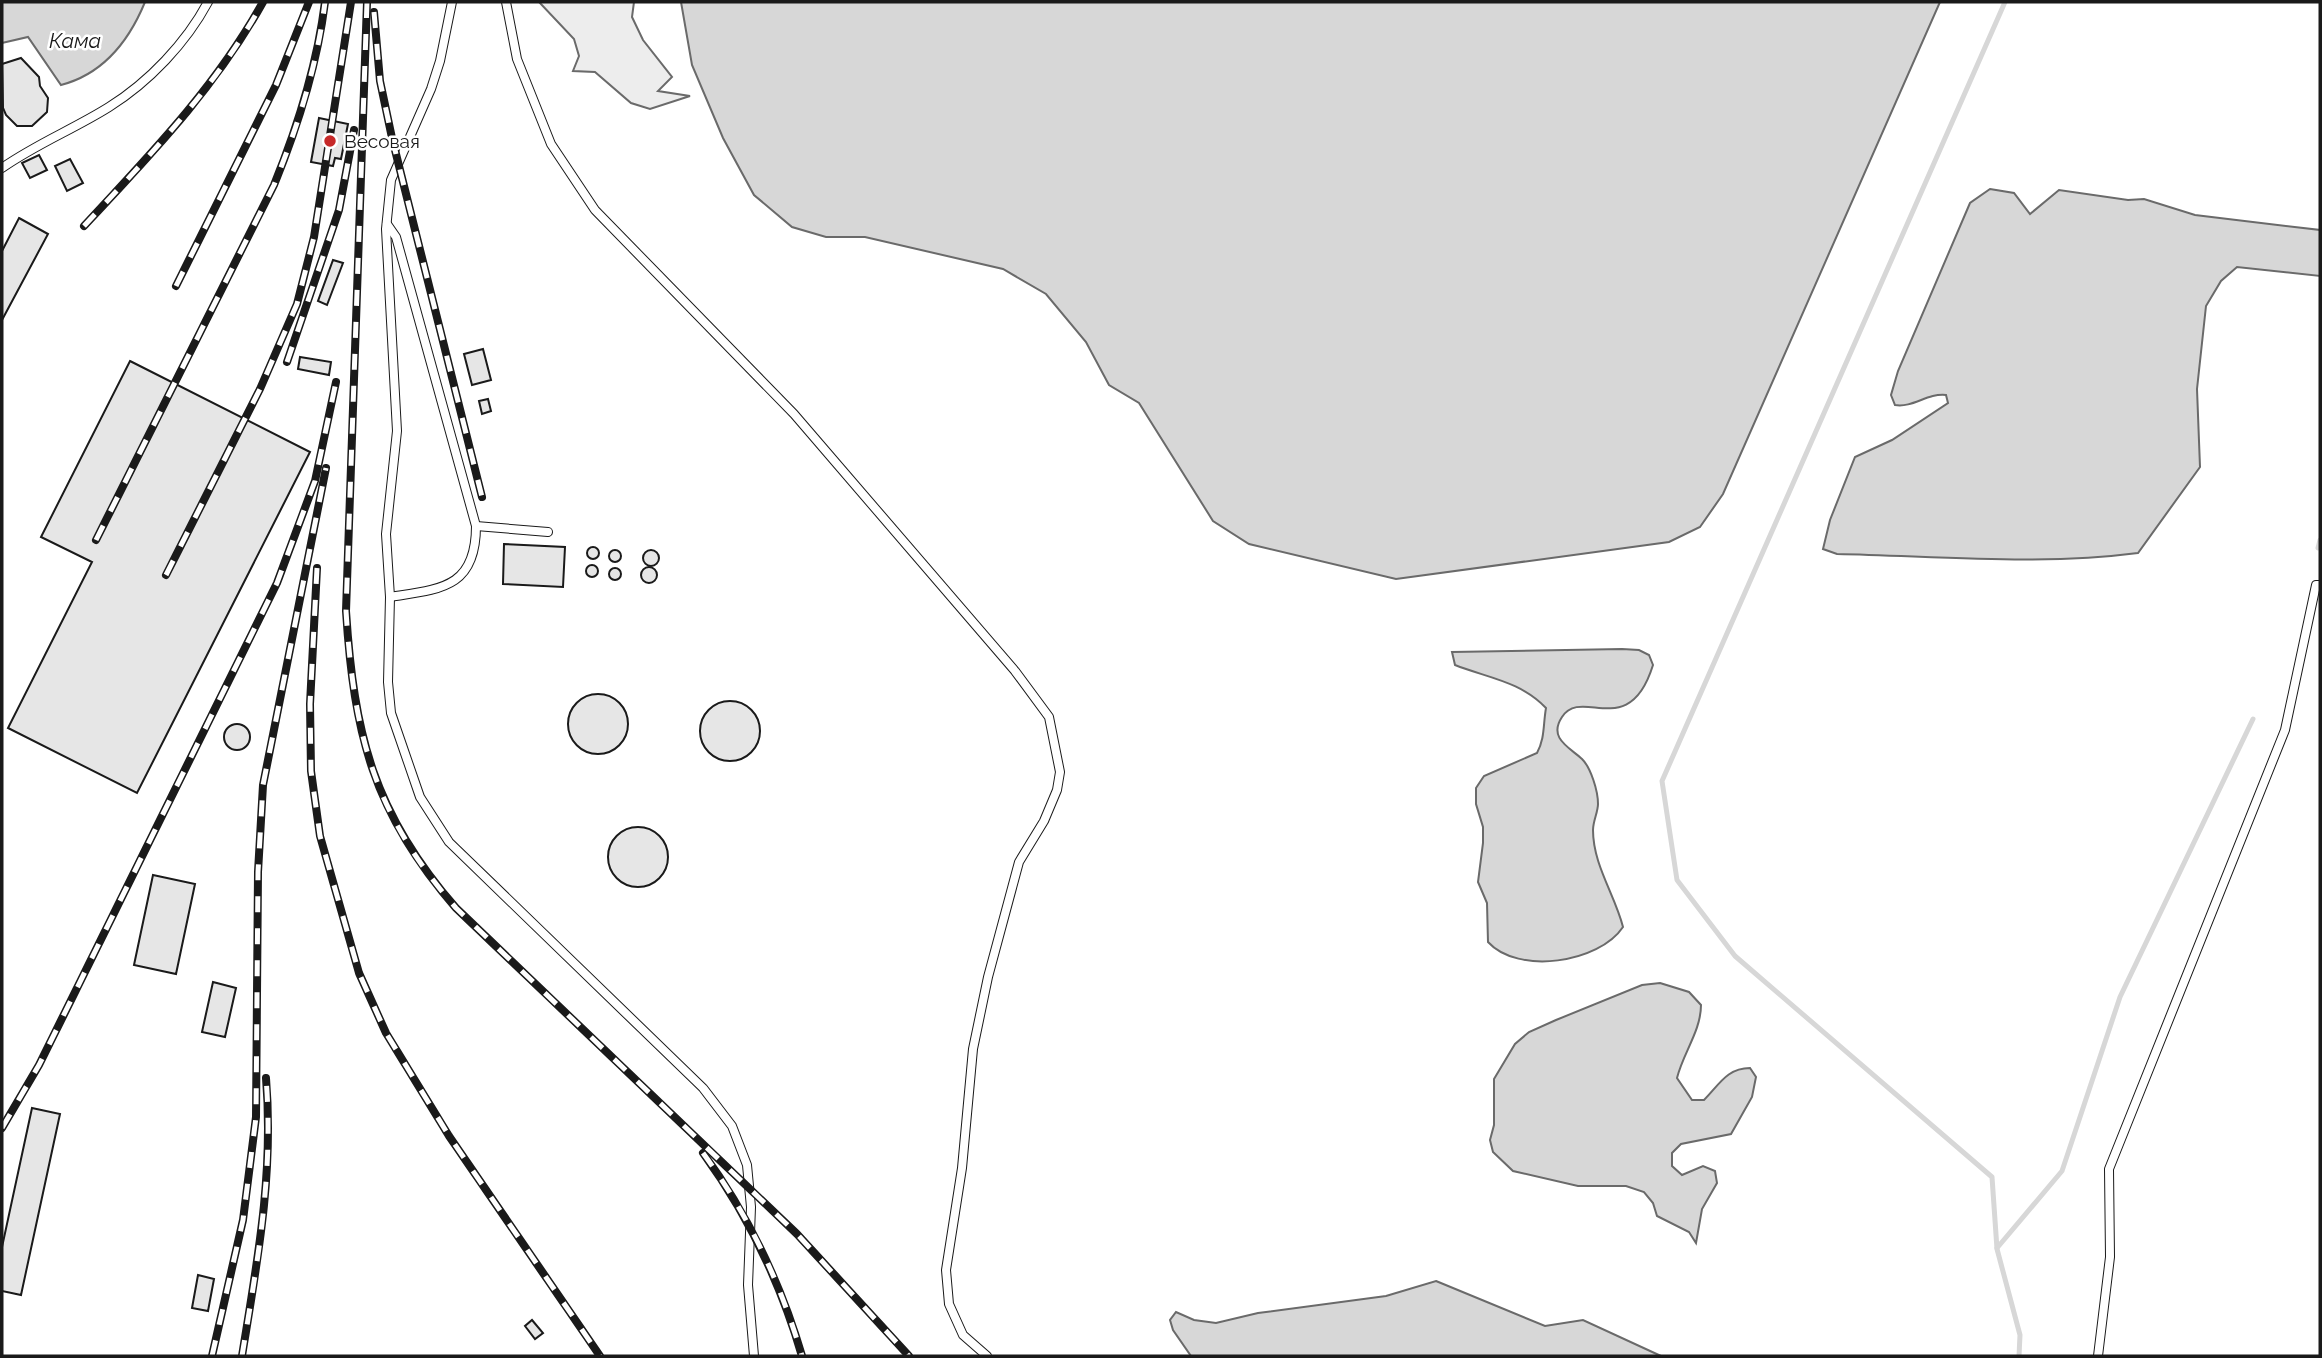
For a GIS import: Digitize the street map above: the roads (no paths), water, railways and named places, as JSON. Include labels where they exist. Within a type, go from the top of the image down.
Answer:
[{"type":"lane","points":[[2,168],[111,106],[131,91],[172,53],[208,2]]},
{"type":"lane","points":[[452,2],[431,89],[391,180],[387,224],[397,431],[386,534],[390,597],[388,682],[391,713],[408,766],[433,820],[471,866],[703,1088],[732,1126],[741,1144],[750,1189],[748,1285],[754,1356]]},
{"type":"lane","points":[[506,2],[517,59],[551,144],[595,210],[794,414],[1015,671],[1049,717],[1060,772],[1057,790],[1044,821],[1019,862],[988,977],[973,1049],[962,1168],[946,1270],[948,1304],[963,1335],[987,1356]]},
{"type":"lane","points":[[387,224],[396,237],[475,526],[470,564],[453,583],[390,597]]},
{"type":"lane","points":[[475,526],[548,532]]},
{"type":"lane","points":[[2098,1356],[2110,1258],[2109,1169],[2285,730],[2316,585],[2320,585]]},
{"type":"water","name":"Кама","points":[[2,2],[145,2],[131,30],[113,54],[90,73],[61,85],[28,37],[2,43]]},
{"type":"water","points":[[681,2],[1940,2],[1723,494],[1700,527],[1669,542],[1396,579],[1249,544],[1213,521],[1139,403],[1109,385],[1086,342],[1046,294],[1003,269],[865,237],[826,237],[792,227],[754,195],[723,138],[692,65]]},
{"type":"water","points":[[1990,189],[2014,193],[2030,214],[2059,190],[2128,200],[2144,199],[2195,215],[2320,230],[2320,276],[2237,267],[2221,281],[2206,306],[2197,389],[2200,467],[2138,553],[2025,560],[1837,554],[1823,549],[1830,520],[1855,457],[1892,440],[1948,403],[1946,395],[1939,395],[1895,405],[1891,395],[1898,371],[1970,203]]},
{"type":"water","points":[[1639,650],[1649,655],[1653,665],[1643,688],[1631,701],[1619,707],[1571,709],[1562,717],[1557,731],[1566,746],[1585,763],[1593,780],[1598,804],[1593,827],[1594,843],[1600,868],[1623,927],[1612,939],[1578,956],[1538,961],[1518,959],[1501,952],[1488,942],[1487,903],[1478,882],[1483,827],[1476,804],[1476,788],[1484,776],[1537,753],[1543,737],[1546,708],[1514,686],[1455,665],[1452,652]]},
{"type":"water","points":[[1660,983],[1689,992],[1701,1005],[1698,1024],[1677,1078],[1692,1100],[1704,1100],[1724,1078],[1735,1071],[1750,1068],[1756,1077],[1752,1097],[1731,1134],[1681,1144],[1672,1153],[1672,1166],[1682,1175],[1703,1166],[1715,1171],[1717,1183],[1702,1209],[1696,1243],[1689,1232],[1657,1216],[1653,1203],[1644,1192],[1626,1186],[1578,1186],[1513,1171],[1493,1152],[1490,1140],[1494,1125],[1494,1079],[1515,1044],[1529,1032],[1556,1020],[1642,985]]},
{"type":"water","points":[[1436,1281],[1545,1326],[1583,1320],[1661,1356],[1191,1356],[1173,1330],[1170,1320],[1176,1312],[1194,1320],[1216,1323],[1258,1313],[1386,1296]]},
{"type":"waterway","points":[[2005,2],[1662,781],[1677,880],[1735,956],[1992,1177],[1997,1249],[2020,1335],[2019,1356]]},
{"type":"waterway","points":[[2318,548],[2320,540]]},
{"type":"waterway","points":[[1997,1248],[2062,1171],[2120,997],[2253,719]]},
{"type":"railway","points":[[84,226],[203,92],[245,33],[263,2]]},
{"type":"railway","points":[[176,286],[276,85],[309,2]]},
{"type":"railway","points":[[96,540],[274,185],[306,95],[325,2]]},
{"type":"railway","points":[[166,575],[260,389],[297,304],[314,237],[351,2]]},
{"type":"railway","points":[[367,2],[346,611],[362,734],[387,805],[405,839],[456,908],[797,1234],[909,1356]]},
{"type":"railway","points":[[374,12],[380,81],[392,138],[482,497]]},
{"type":"railway","points":[[287,362],[339,210],[354,130]]},
{"type":"railway","points":[[2,1128],[39,1065],[277,583],[315,481],[336,382]]},
{"type":"railway","points":[[212,1356],[243,1220],[256,1117],[258,872],[263,785],[326,468]]},
{"type":"railway","points":[[317,568],[310,704],[311,771],[320,836],[359,973],[386,1033],[449,1136],[600,1356]]},
{"type":"railway","points":[[242,1356],[266,1184],[266,1078]]},
{"type":"railway","points":[[703,1153],[735,1201],[762,1250],[784,1302],[802,1356]]},
{"type":"place","name":"Весовая","points":[[330,141]]}]
